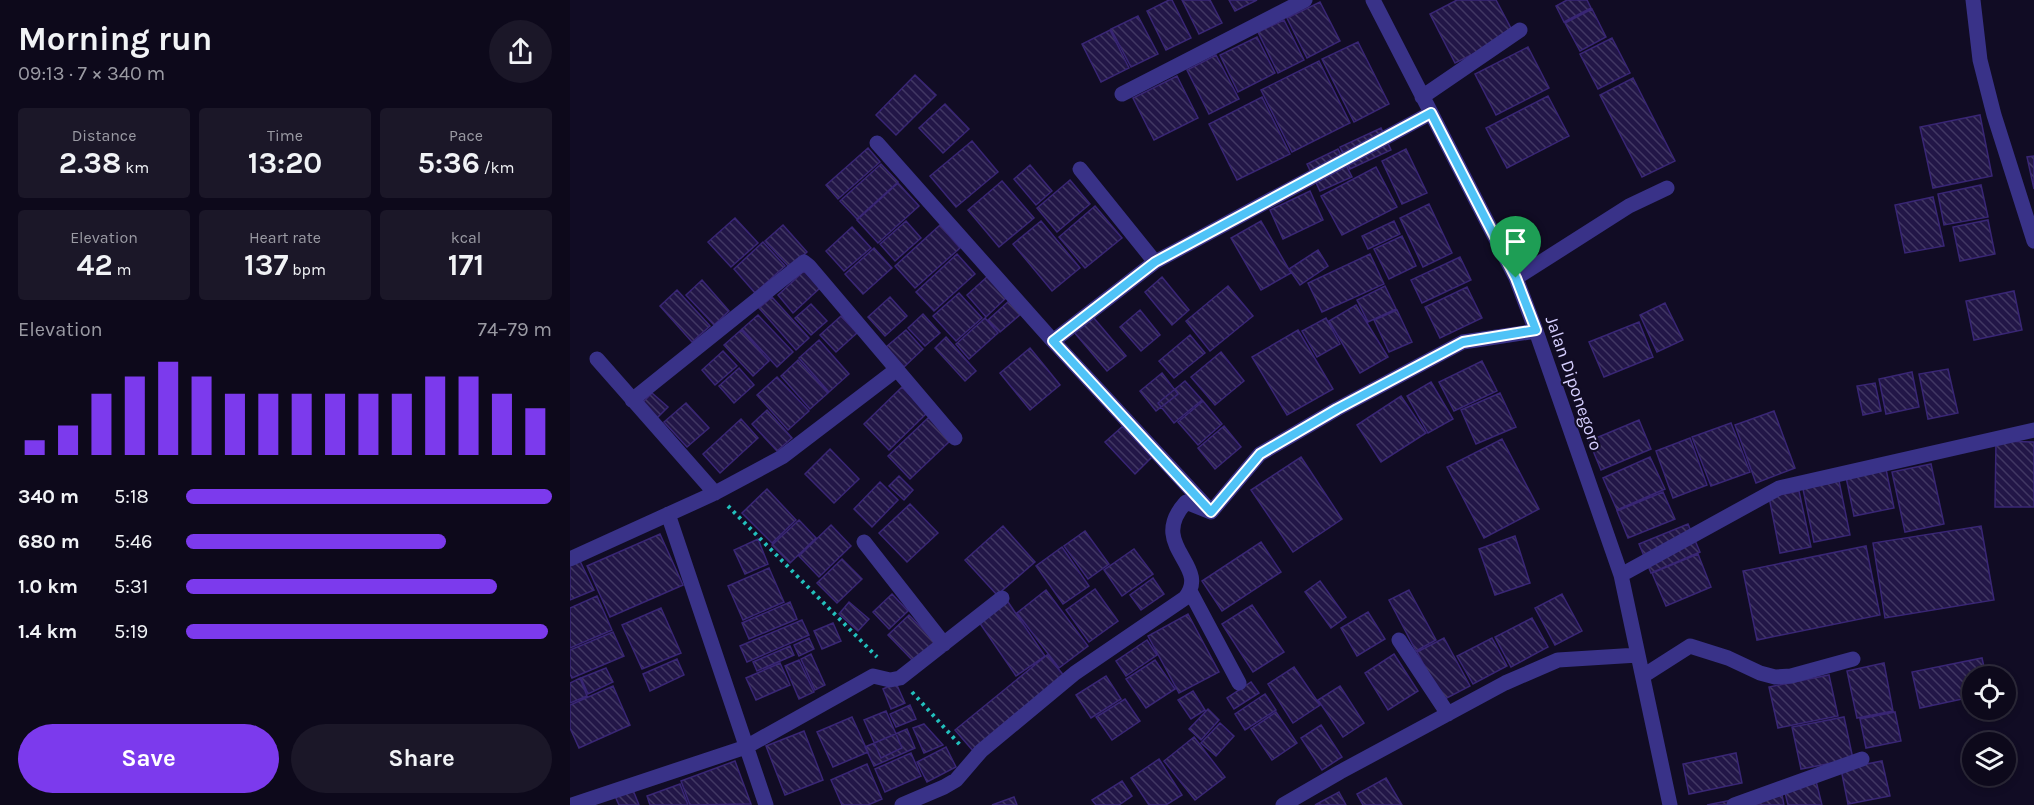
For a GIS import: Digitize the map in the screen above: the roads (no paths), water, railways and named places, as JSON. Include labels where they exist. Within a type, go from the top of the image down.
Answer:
[{"type":"street","points":[[1122,94],[1305,0]]},
{"type":"street","name":"Jalan Diponegoro","points":[[1373,0],[1516,278],[1536,330],[1621,574],[1670,805]]},
{"type":"street","points":[[1973,0],[1980,60],[1994,115],[2034,241]]},
{"type":"street","points":[[1422,97],[1520,30]]},
{"type":"street","points":[[1053,341],[1155,262],[1431,113]]},
{"type":"street","points":[[877,143],[1053,341],[1211,512]]},
{"type":"street","points":[[1080,169],[1155,262]]},
{"type":"street","points":[[1516,278],[1629,206],[1667,188]]},
{"type":"street","points":[[632,400],[804,262],[955,438]]},
{"type":"street","points":[[1211,512],[1260,454],[1337,409],[1463,342],[1536,330]]},
{"type":"street","points":[[597,359],[715,493]]},
{"type":"street","points":[[570,559],[715,493],[782,457],[896,370]]},
{"type":"street","points":[[1621,574],[1779,488],[2034,430]]},
{"type":"street","points":[[902,805],[944,788],[962,775],[981,751],[1075,673],[1173,607],[1190,591],[1193,581],[1172,535],[1176,512],[1186,502],[1211,512]]},
{"type":"street","points":[[668,514],[766,805]]},
{"type":"street","points":[[864,542],[944,644]]},
{"type":"street","points":[[1190,591],[1239,683]]},
{"type":"street","points":[[572,805],[746,747],[873,676],[890,680],[898,678],[1002,598]]},
{"type":"street","points":[[1399,640],[1448,714]]},
{"type":"street","points":[[1643,676],[1690,646],[1775,677],[1791,676],[1854,659]]},
{"type":"street","points":[[1283,805],[1505,683],[1558,660],[1638,655]]},
{"type":"street","points":[[1734,805],[1862,759]]}]
